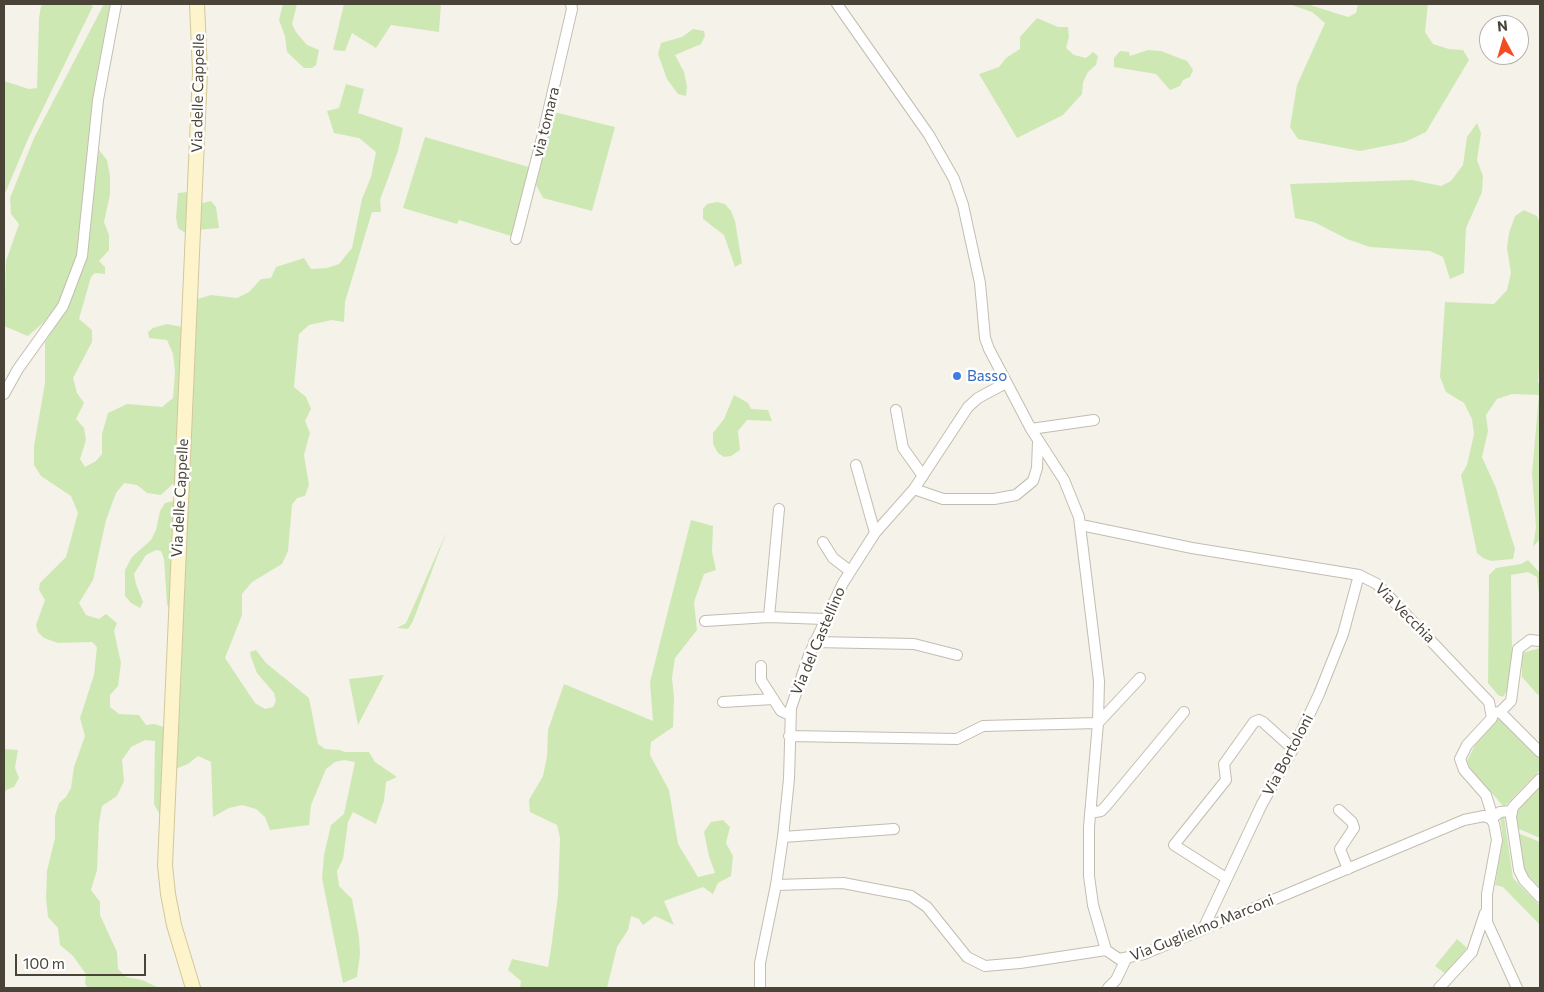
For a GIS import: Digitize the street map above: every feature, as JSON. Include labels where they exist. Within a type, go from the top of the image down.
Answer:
[{"type":"main road","name":"Via delle Cappelle","points":[[194,988],[174,925],[165,865],[200,72],[198,4]]},
{"type":"street","points":[[4,394],[18,369],[63,306],[82,256],[98,100],[116,4]]},
{"type":"street","name":"via tomara","points":[[516,239],[543,136],[572,9],[571,4]]},
{"type":"street","name":"Via Guglielmo Marconi","points":[[837,4],[929,135],[954,179],[963,205],[981,288],[985,338],[1005,382],[1038,442],[1069,489],[1081,525],[1098,662],[1098,723],[1088,856],[1091,890],[1106,950],[1113,957],[1126,959],[1203,929],[1464,820],[1484,816],[1490,819]]},
{"type":"street","name":"Via del Castellino","points":[[760,988],[760,963],[776,884],[783,837],[789,779],[789,736],[792,701],[814,642],[850,571],[875,533],[914,489],[968,407],[978,398],[1005,382]]},
{"type":"street","points":[[896,410],[904,448],[923,476]]},
{"type":"street","points":[[1031,429],[1094,420]]},
{"type":"street","points":[[914,489],[943,499],[994,499],[1016,495],[1033,481],[1038,442]]},
{"type":"street","points":[[856,465],[875,533]]},
{"type":"street","points":[[769,617],[779,509]]},
{"type":"street","name":"Via Vecchia","points":[[1081,525],[1192,548],[1368,578],[1384,590],[1484,694],[1496,713],[1540,752]]},
{"type":"street","points":[[823,542],[834,558],[850,571]]},
{"type":"street","name":"Via Bortoloni","points":[[1203,929],[1262,804],[1293,749],[1319,694],[1343,634],[1359,575]]},
{"type":"street","points":[[705,621],[769,617],[824,619]]},
{"type":"street","points":[[1439,988],[1472,952],[1485,913],[1497,840],[1496,830],[1490,819],[1491,811],[1486,795],[1464,770],[1460,759],[1467,745],[1490,722],[1496,713],[1511,701],[1518,649],[1530,640],[1540,641]]},
{"type":"street","points":[[814,642],[914,644],[957,655]]},
{"type":"street","points":[[761,666],[760,680],[781,711],[790,714]]},
{"type":"street","points":[[789,736],[957,739],[983,726],[1098,723],[1140,678]]},
{"type":"street","points":[[723,702],[773,699]]},
{"type":"street","points":[[1090,813],[1100,811],[1106,806],[1184,712]]},
{"type":"street","points":[[1226,878],[1174,846],[1226,780],[1224,764],[1254,722],[1259,720],[1263,722],[1293,749]]},
{"type":"street","points":[[1490,819],[1500,812],[1511,811],[1540,779]]},
{"type":"street","points":[[1339,810],[1352,822],[1354,828],[1340,849],[1348,868]]},
{"type":"street","points":[[1511,811],[1519,870],[1524,880],[1540,897]]},
{"type":"street","points":[[783,837],[894,829]]},
{"type":"street","points":[[776,884],[843,883],[879,888],[911,896],[923,903],[967,957],[985,966],[1020,963],[1106,950]]},
{"type":"street","points":[[1485,913],[1490,930],[1517,988]]},
{"type":"street","points":[[1108,988],[1116,980],[1126,959]]},
{"type":"green space","points":[[46,4],[87,4],[93,6],[28,139],[4,196],[4,81],[29,89],[37,88],[39,18],[41,6]]},
{"type":"green space","points":[[104,4],[111,4],[97,73],[90,128],[79,255],[58,306],[28,336],[4,326],[6,261],[19,224],[11,214],[10,198],[34,138]]},
{"type":"green space","points":[[283,4],[297,4],[292,24],[307,45],[319,50],[316,65],[312,68],[304,68],[287,52],[285,36],[279,20]]},
{"type":"green space","points":[[344,4],[441,4],[439,32],[391,25],[376,48],[352,33],[345,51],[333,50]]},
{"type":"green space","points":[[1289,4],[1307,4],[1348,17],[1356,13],[1358,4],[1428,4],[1425,32],[1433,44],[1449,49],[1463,50],[1469,60],[1426,132],[1405,142],[1360,151],[1298,139],[1290,127],[1297,85],[1325,23],[1312,12]]},
{"type":"green space","points":[[1037,18],[1058,27],[1068,27],[1069,37],[1066,48],[1074,55],[1086,58],[1093,52],[1098,56],[1096,65],[1088,72],[1083,82],[1082,94],[1063,115],[1017,138],[979,74],[999,67],[1006,58],[1020,49],[1020,37]]},
{"type":"green space","points":[[693,29],[704,31],[705,36],[701,44],[675,55],[684,72],[687,86],[686,96],[678,94],[667,79],[658,54],[661,43],[682,37]]},
{"type":"green space","points":[[1148,50],[1161,51],[1187,61],[1193,70],[1190,77],[1183,80],[1180,86],[1170,90],[1156,74],[1114,67],[1114,58],[1120,51],[1129,52],[1130,56]]},
{"type":"green space","points":[[346,84],[364,89],[358,113],[403,128],[398,151],[380,200],[381,212],[372,212],[345,302],[344,322],[332,320],[309,325],[299,334],[294,387],[306,397],[311,409],[305,421],[310,433],[304,455],[309,485],[305,496],[297,498],[292,505],[288,551],[282,564],[252,582],[242,594],[242,615],[225,658],[255,703],[265,709],[273,707],[276,701],[274,693],[257,673],[251,657],[250,652],[256,650],[266,663],[309,698],[318,744],[325,749],[345,752],[369,752],[375,762],[397,777],[386,782],[384,801],[376,824],[353,812],[348,822],[343,859],[337,871],[339,886],[352,899],[360,954],[357,977],[343,983],[322,878],[324,855],[331,825],[344,814],[355,762],[344,760],[335,762],[326,769],[311,805],[309,825],[270,830],[265,817],[256,809],[242,805],[229,808],[213,817],[211,762],[198,756],[188,764],[173,770],[194,300],[211,295],[237,298],[249,292],[261,279],[271,278],[276,267],[304,258],[311,269],[327,268],[339,264],[352,248],[362,199],[371,177],[376,152],[359,138],[334,133],[327,111],[339,108]]},
{"type":"green space","points":[[554,112],[615,127],[592,211],[543,198],[536,185]]},
{"type":"green space","points":[[1477,123],[1481,133],[1477,160],[1483,176],[1482,192],[1466,228],[1464,273],[1450,279],[1443,257],[1430,251],[1370,247],[1347,239],[1314,222],[1295,218],[1290,184],[1412,180],[1441,186],[1451,181],[1463,165],[1467,137]]},
{"type":"green space","points":[[425,137],[532,168],[511,236],[459,220],[457,224],[403,208]]},
{"type":"green space","points":[[99,150],[107,160],[110,176],[110,195],[104,222],[109,235],[109,250],[99,261],[105,267],[105,274],[95,273],[91,277],[79,319],[92,330],[92,342],[73,378],[77,393],[84,403],[76,419],[84,428],[86,440],[80,459],[85,467],[96,461],[102,454],[102,434],[108,413],[127,404],[162,407],[173,398],[175,371],[173,354],[167,340],[149,338],[148,332],[153,328],[167,324],[182,327],[175,482],[161,495],[147,493],[137,485],[124,483],[116,493],[106,520],[93,580],[79,603],[86,615],[99,619],[106,614],[117,623],[114,631],[121,663],[118,686],[110,695],[110,707],[119,714],[139,715],[146,725],[154,724],[164,727],[160,815],[154,804],[155,741],[145,740],[131,747],[122,760],[124,781],[117,796],[102,806],[99,823],[97,870],[91,890],[100,902],[100,915],[117,952],[118,969],[126,977],[142,980],[159,988],[88,988],[85,984],[86,974],[73,956],[60,945],[58,928],[48,917],[46,898],[47,871],[55,838],[55,816],[59,803],[66,797],[71,788],[74,767],[85,736],[80,718],[94,675],[97,647],[92,642],[58,643],[44,638],[38,632],[36,625],[45,600],[39,590],[40,583],[66,557],[78,513],[71,496],[41,476],[34,465],[34,446],[45,383],[45,342],[70,302],[84,266]]},
{"type":"green space","points":[[188,192],[187,234],[178,228],[176,218],[178,193]]},
{"type":"green space","points":[[211,201],[216,207],[219,228],[197,230],[199,204]]},
{"type":"green space","points":[[717,202],[725,204],[731,211],[735,221],[742,263],[735,267],[724,235],[703,219],[703,209],[707,204]]},
{"type":"green space","points":[[1524,210],[1537,216],[1540,223],[1540,346],[1538,383],[1540,383],[1540,539],[1533,547],[1536,527],[1532,474],[1539,395],[1512,394],[1497,399],[1486,415],[1488,431],[1482,457],[1496,488],[1515,549],[1513,559],[1491,561],[1477,553],[1461,475],[1467,465],[1474,434],[1472,419],[1464,403],[1446,392],[1440,377],[1445,302],[1494,304],[1507,290],[1511,273],[1507,248],[1509,233],[1515,216]]},
{"type":"green space","points":[[734,395],[748,403],[751,409],[768,410],[772,421],[747,420],[738,431],[740,450],[731,456],[724,457],[718,453],[713,444],[713,433],[724,419]]},
{"type":"green space","points":[[174,501],[169,608],[167,604],[164,559],[161,551],[156,550],[146,555],[134,574],[143,602],[140,608],[131,603],[125,596],[125,570],[132,557],[151,540],[156,530],[160,511],[165,503]]},
{"type":"green space","points":[[691,520],[713,526],[712,552],[716,570],[704,574],[694,602],[697,630],[675,658],[672,678],[674,697],[673,727],[651,742],[650,755],[669,790],[678,844],[698,877],[715,873],[704,832],[711,822],[723,820],[730,827],[726,843],[733,856],[731,876],[718,883],[713,894],[703,887],[664,901],[674,925],[655,916],[643,925],[639,919],[631,916],[628,930],[617,947],[607,988],[520,988],[521,981],[508,970],[512,959],[548,967],[551,949],[558,895],[560,838],[557,825],[530,812],[529,800],[543,776],[547,756],[548,730],[564,684],[653,721],[650,682]]},
{"type":"green space","points":[[447,531],[413,621],[408,629],[397,628],[406,623]]},
{"type":"green space","points":[[1528,560],[1540,573],[1540,603],[1537,577],[1528,572],[1511,575],[1512,653],[1509,687],[1503,697],[1498,695],[1488,683],[1489,575],[1496,568],[1521,564]]},
{"type":"green space","points":[[1540,648],[1540,693],[1538,695],[1522,677],[1522,653]]},
{"type":"green space","points":[[384,675],[358,725],[349,679]]},
{"type":"green space","points":[[1499,718],[1540,759],[1540,770],[1504,807],[1470,768],[1467,761],[1475,745]]},
{"type":"green space","points":[[4,749],[18,750],[15,768],[19,778],[14,787],[6,790],[4,795]]},
{"type":"green space","points":[[1540,787],[1540,838],[1517,828],[1515,813]]},
{"type":"green space","points":[[1504,816],[1513,878],[1540,906],[1540,925],[1503,887],[1495,885],[1503,839],[1500,817]]},
{"type":"green space","points":[[1518,833],[1540,842],[1540,888],[1523,870]]},
{"type":"green space","points":[[1457,939],[1467,948],[1446,974],[1435,966]]},
{"type":"place","name":"Basso","points":[[957,376]]}]
